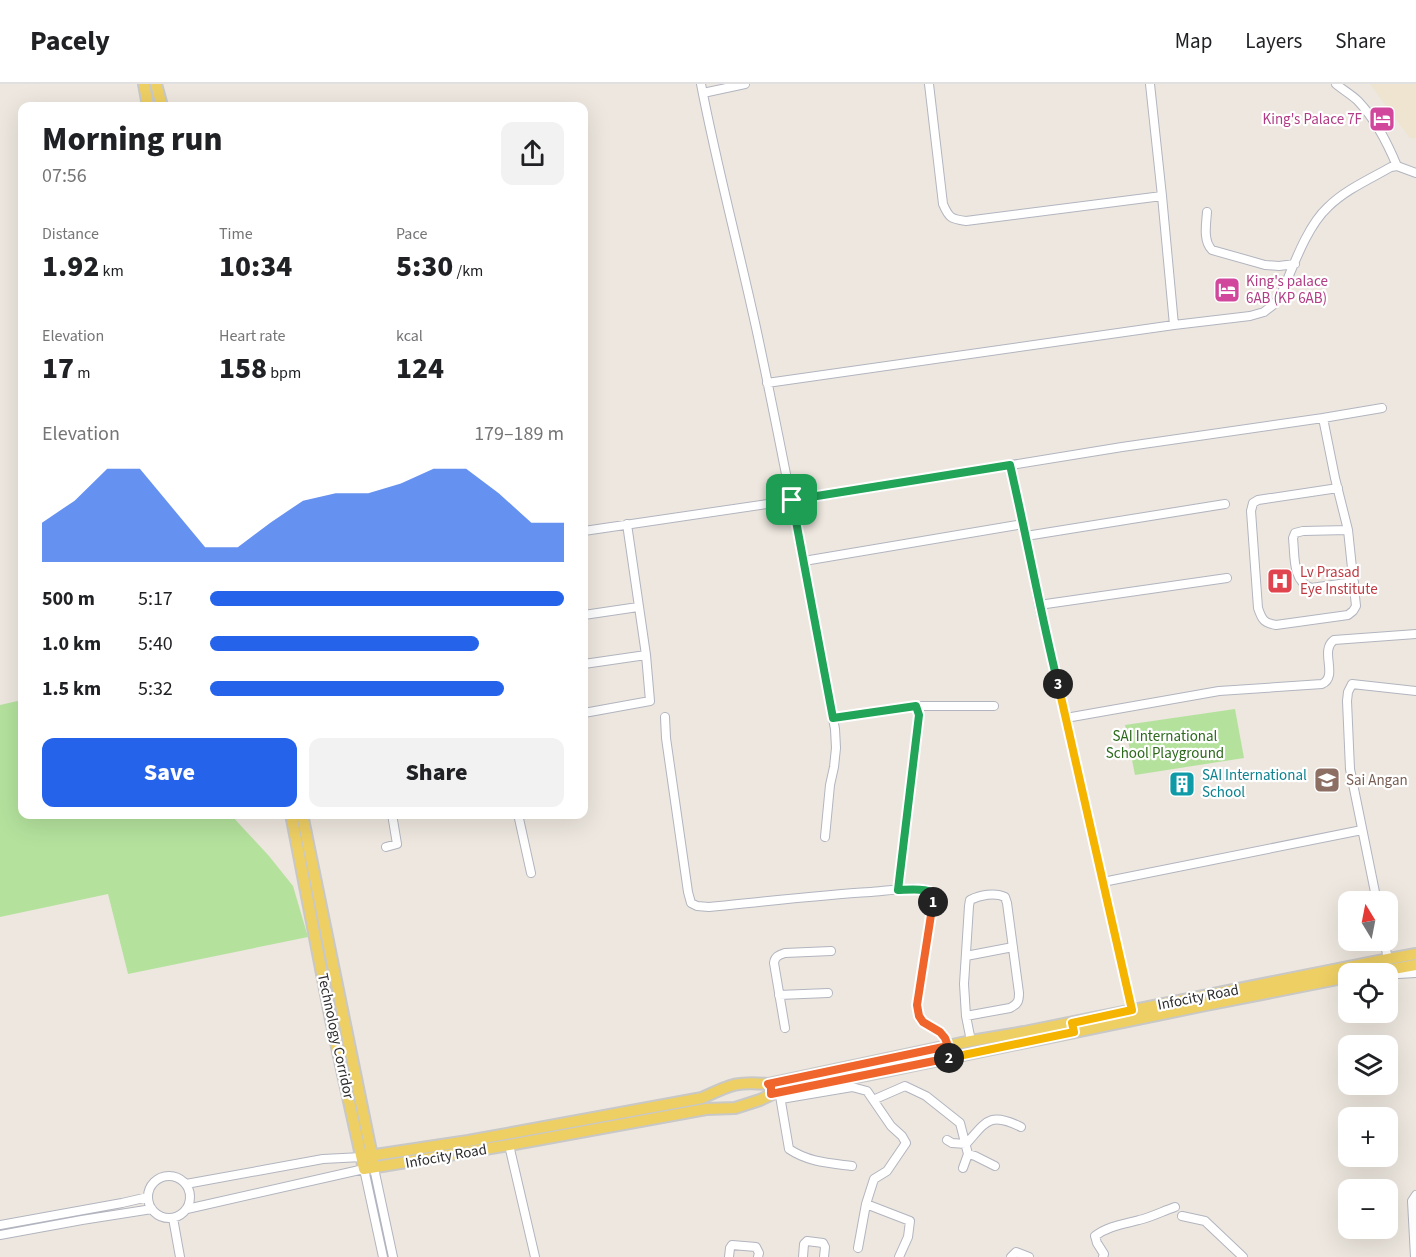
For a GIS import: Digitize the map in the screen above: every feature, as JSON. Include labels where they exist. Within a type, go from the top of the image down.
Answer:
[{"type":"main road","points":[[144,84],[147,102]]},
{"type":"main road","points":[[156,84],[161,102]]},
{"type":"main road","name":"Technology Corridor","points":[[292,819],[331,1020],[368,1163]]},
{"type":"main road","points":[[303,819],[368,1163]]},
{"type":"main road","name":"Infocity Road","points":[[368,1163],[509,1145],[704,1104],[725,1087],[738,1083],[775,1092],[866,1075],[1073,1028],[1313,979],[1388,958],[1416,954]]},
{"type":"main road","points":[[1398,968],[1416,965]]},
{"type":"main road","name":"Infocity Road","points":[[368,1163],[504,1135],[704,1104],[735,1108],[760,1100],[775,1092],[971,1041],[1024,1032],[1073,1028],[1132,1010],[1313,979],[1338,978]]},
{"type":"street","points":[[701,84],[792,500],[833,718],[836,748],[825,837]]},
{"type":"street","points":[[703,93],[745,84]]},
{"type":"street","points":[[929,84],[943,204],[947,214],[953,219],[966,221],[1162,196]]},
{"type":"street","points":[[1150,84],[1174,325]]},
{"type":"street","points":[[1336,84],[1357,100],[1375,122],[1386,139],[1397,166]]},
{"type":"street","points":[[767,383],[1250,316],[1264,312],[1280,297],[1311,228],[1327,207],[1391,167],[1397,166],[1416,173]]},
{"type":"street","points":[[1207,212],[1206,240],[1212,250],[1265,265],[1295,264]]},
{"type":"street","points":[[588,530],[1382,408]]},
{"type":"street","points":[[1323,418],[1348,530],[1356,606],[1348,615],[1276,625],[1268,624],[1261,618],[1258,608],[1251,511],[1253,503],[1258,500],[1338,488]]},
{"type":"street","points":[[1010,465],[1039,604],[1132,1010]]},
{"type":"street","points":[[1026,536],[1226,504]]},
{"type":"street","points":[[588,712],[650,701],[646,655],[627,524]]},
{"type":"street","points":[[804,561],[1023,524]]},
{"type":"street","points":[[1348,530],[1295,533],[1293,538],[1297,575],[1305,585],[1311,588],[1354,582]]},
{"type":"street","points":[[1039,604],[1227,578]]},
{"type":"street","points":[[588,614],[638,607]]},
{"type":"street","points":[[1066,718],[1219,691],[1322,684],[1329,678],[1328,649],[1329,644],[1334,640],[1416,634]]},
{"type":"street","points":[[588,663],[646,655]]},
{"type":"street","points":[[1375,891],[1350,768],[1348,692],[1352,684],[1416,691]]},
{"type":"street","points":[[833,718],[916,706],[994,706]]},
{"type":"street","points":[[898,890],[919,715],[916,706]]},
{"type":"street","points":[[665,717],[666,738],[691,903],[709,907],[803,896],[898,890],[930,892],[933,896],[928,940],[917,1005],[923,1022],[940,1032],[948,1046]]},
{"type":"street","points":[[386,847],[397,844],[393,819]]},
{"type":"street","points":[[519,819],[531,873]]},
{"type":"street","points":[[1103,882],[1362,830]]},
{"type":"street","points":[[966,1016],[1010,1008],[1019,1001],[1007,903],[1005,897],[997,894],[970,900],[964,984],[966,1016],[971,1041]]},
{"type":"street","points":[[966,956],[1013,947]]},
{"type":"street","points":[[785,1028],[775,958],[785,953],[831,951]]},
{"type":"street","points":[[1386,951],[1388,958]]},
{"type":"street","points":[[1398,974],[1416,973]]},
{"type":"street","points":[[779,995],[828,993]]},
{"type":"street","points":[[852,1166],[800,1157],[789,1149],[775,1092],[852,1086],[867,1091],[891,1126],[903,1136],[906,1143],[887,1171],[874,1179],[866,1204],[858,1248]]},
{"type":"street","points":[[873,1100],[905,1086],[926,1096],[960,1123],[968,1154],[963,1168]]},
{"type":"street","points":[[966,1144],[978,1129],[990,1120],[1001,1119],[1021,1127]]},
{"type":"street","points":[[947,1140],[952,1143],[966,1144]]},
{"type":"street","points":[[509,1145],[535,1257]]},
{"type":"street","points":[[968,1154],[995,1167]]},
{"type":"street","name":"Infocity Road","points":[[186,1184],[323,1159],[368,1163]]},
{"type":"street","points":[[368,1163],[393,1257]]},
{"type":"street","name":"Infocity Road","points":[[187,1209],[368,1163]]},
{"type":"street","name":"Technology Corridor","points":[[368,1163],[383,1257]]},
{"type":"street","points":[[165,1176],[177,1177],[186,1184],[191,1196],[187,1209],[173,1218],[161,1217],[152,1209],[148,1197],[155,1180],[165,1176]]},
{"type":"street","points":[[1415,1257],[1412,1201],[1416,1195]]},
{"type":"street","points":[[0,1226],[148,1197]]},
{"type":"street","points":[[866,1204],[910,1221],[908,1237],[899,1257]]},
{"type":"street","points":[[1103,1257],[1104,1254],[1095,1236],[1102,1230],[1142,1220],[1175,1207]]},
{"type":"street","points":[[0,1235],[152,1209]]},
{"type":"street","points":[[1182,1216],[1204,1221],[1243,1257]]},
{"type":"street","points":[[173,1218],[180,1257]]},
{"type":"street","points":[[803,1257],[804,1244],[807,1241],[824,1243],[824,1257]]},
{"type":"street","points":[[729,1257],[732,1245],[756,1247],[758,1257]]},
{"type":"street","points":[[1011,1257],[1016,1252],[1029,1257]]},
{"type":"shaded area","points":[[1370,84],[1416,84],[1416,138],[1410,138]]},
{"type":"green space","points":[[18,701],[18,819],[235,819],[293,886],[308,937],[128,974],[108,894],[0,917],[0,705]]},
{"type":"green space","name":"SAI International School Playground","points":[[1235,709],[1244,758],[1135,775],[1125,725]]},
{"type":"place","name":"King's Palace 7F","points":[[1382,119]]},
{"type":"place","name":"King's palace 6AB (KP 6AB)","points":[[1227,290]]},
{"type":"place","name":"Lv Prasad Eye Institute","points":[[1280,581]]},
{"type":"place","name":"Sai Angan","points":[[1327,780]]},
{"type":"place","name":"SAI International School","points":[[1182,784]]},
{"type":"route","points":[[1010,465],[1039,604],[1132,1010],[1072,1023],[1074,1032],[771,1094],[771,1087],[768,1084],[948,1046],[940,1032],[923,1022],[917,1005],[933,896],[924,890],[898,890],[919,715],[916,706],[833,718],[792,500],[1010,465]]}]
